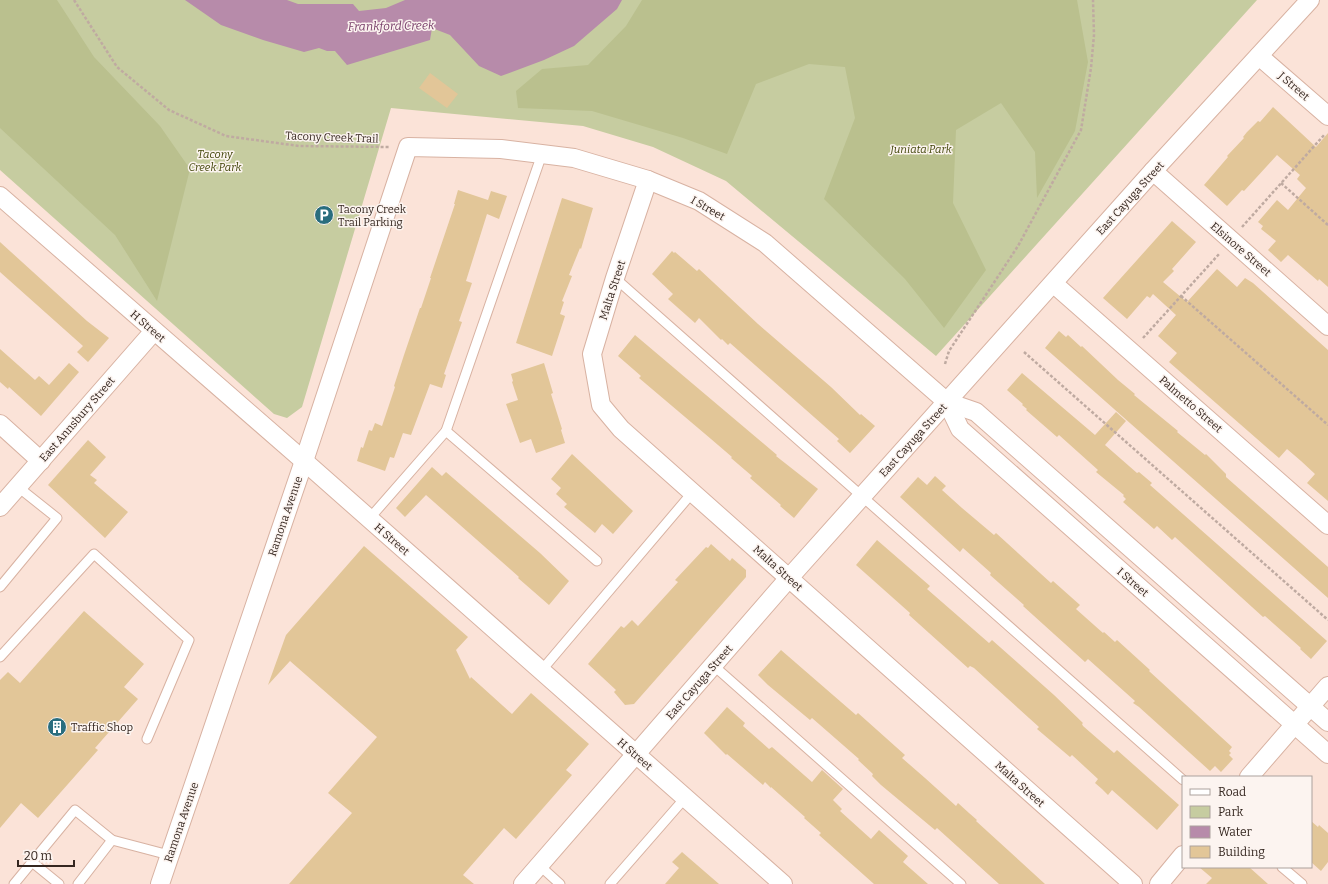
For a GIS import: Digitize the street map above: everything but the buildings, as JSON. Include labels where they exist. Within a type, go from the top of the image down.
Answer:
[{"type":"street","name":"East Cayuga Street","points":[[523,884],[789,578],[1054,284],[1153,171],[1310,0]]},
{"type":"street","name":"J Street","points":[[1260,56],[1328,116]]},
{"type":"street","name":"I Street","points":[[408,147],[501,149],[574,158],[648,180],[699,200],[765,243],[947,402],[976,412],[1328,722]]},
{"type":"street","name":"Ramona Avenue","points":[[160,884],[304,461],[408,147]]},
{"type":"street","name":"Elsinore Street","points":[[1153,171],[1328,326]]},
{"type":"street","name":"Malta Street","points":[[648,180],[615,278],[592,354],[601,405],[620,429],[1133,884]]},
{"type":"street","name":"H Street","points":[[0,196],[304,461],[783,884]]},
{"type":"street","name":"Palmetto Street","points":[[1054,284],[1328,525]]},
{"type":"street","name":"East Annsbury Street","points":[[0,507],[154,331]]},
{"type":"street","name":"I Street","points":[[947,402],[960,429],[1328,754]]},
{"type":"street","points":[[0,424],[41,461]]},
{"type":"street","points":[[1250,776],[1328,686]]},
{"type":"street","points":[[1158,884],[1182,856]]},
{"type":"lane","points":[[369,519],[446,431],[542,154]]},
{"type":"lane","points":[[615,278],[1182,779]]},
{"type":"lane","points":[[446,431],[596,561]]},
{"type":"lane","points":[[0,586],[58,518],[18,486]]},
{"type":"lane","points":[[541,671],[692,493]]},
{"type":"lane","points":[[0,657],[94,554],[189,640],[147,738]]},
{"type":"lane","points":[[714,666],[961,884]]},
{"type":"lane","points":[[610,884],[685,798]]},
{"type":"lane","points":[[14,884],[75,810],[112,840],[169,855]]},
{"type":"lane","points":[[78,884],[112,840]]},
{"type":"lane","points":[[32,862],[59,884]]},
{"type":"lane","points":[[539,865],[560,884]]},
{"type":"lane","points":[[1283,868],[1302,884]]},
{"type":"path","name":"Tacony Creek Trail","points":[[74,0],[117,67],[169,110],[226,136],[299,146],[408,147]]},
{"type":"path","points":[[945,364],[949,351],[1018,246],[1082,130],[1094,35],[1093,0]]},
{"type":"path","points":[[1239,230],[1325,134]]},
{"type":"path","points":[[1281,183],[1328,225]]},
{"type":"path","points":[[1140,341],[1222,250]]},
{"type":"path","points":[[1181,296],[1328,425]]},
{"type":"path","points":[[1024,352],[1328,620]]},
{"type":"green space","points":[[0,0],[1257,0],[936,356],[726,181],[653,147],[583,126],[391,108],[302,407],[287,418],[274,414],[0,170]]},
{"type":"green space","points":[[0,0],[57,0],[94,57],[160,126],[190,169],[157,301],[115,235],[0,128]]},
{"type":"green space","name":"Juniata Park","points":[[642,0],[1077,0],[1088,62],[1075,131],[1037,198],[1035,152],[1001,103],[956,130],[953,203],[986,270],[944,328],[905,279],[824,199],[855,118],[845,67],[809,64],[756,84],[727,154],[683,138],[592,111],[518,108],[516,91],[542,69],[588,65],[626,26]]},
{"type":"water","name":"Frankford Creek","points":[[185,0],[287,0],[298,4],[353,4],[359,11],[386,8],[405,0],[622,0],[617,9],[574,46],[544,60],[501,76],[479,66],[450,35],[432,28],[430,40],[347,65],[335,51],[327,51],[319,48],[304,52],[263,40],[221,25]]},
{"type":"place","name":"Tacony Creek Trail Parking","points":[[324,215]]},
{"type":"place","name":"Traffic Shop","points":[[57,727]]},
{"type":"park label","name":"Tacony Creek Park","points":[[215,160]]}]
